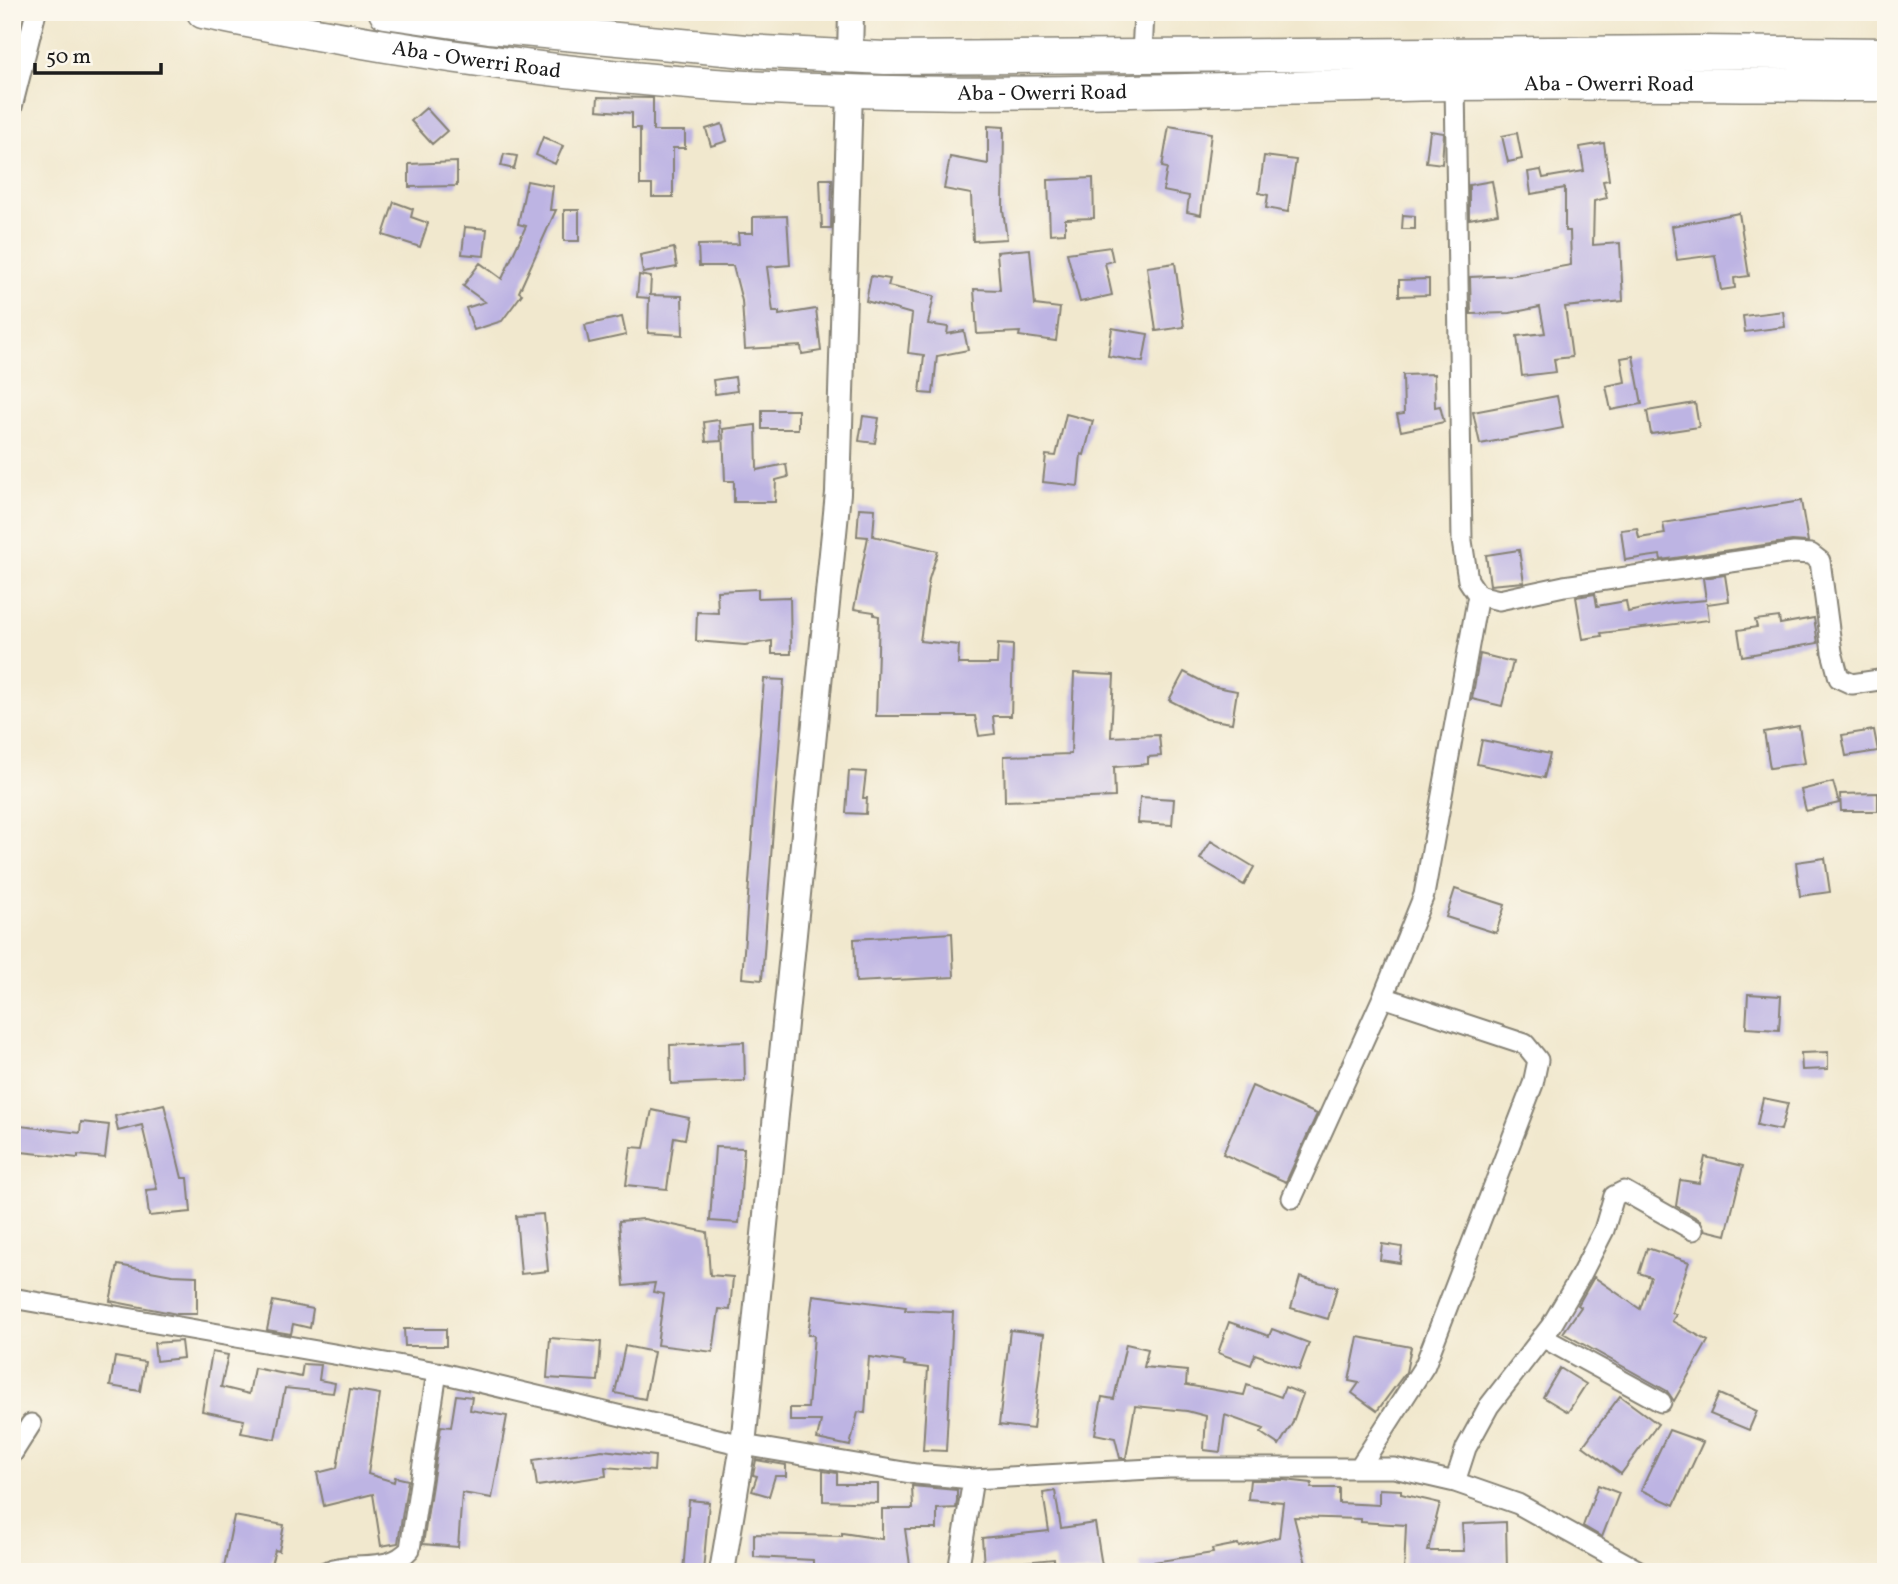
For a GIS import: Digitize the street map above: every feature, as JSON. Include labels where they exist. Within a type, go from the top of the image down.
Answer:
[{"type":"highway","name":"Aba - Owerri Road","points":[[203,12],[360,43],[615,76],[716,85],[850,90],[1248,90],[1455,84],[1886,85]]},
{"type":"highway","name":"Aba - Owerri Road","points":[[385,12],[489,27],[746,51],[850,57],[1684,52],[1886,54]]},
{"type":"highway","points":[[1248,55],[1248,90]]},
{"type":"street","points":[[12,107],[36,12]]},
{"type":"street","points":[[850,57],[851,12]]},
{"type":"street","points":[[1142,56],[1144,12]]},
{"type":"street","points":[[1455,84],[1462,541],[1468,580],[1478,595],[1499,600],[1591,582],[1794,553],[1811,554],[1820,561],[1832,652],[1839,678],[1852,684],[1886,679]]},
{"type":"street","points":[[722,1572],[743,1445],[838,493],[850,90]]},
{"type":"street","points":[[1292,1198],[1383,997],[1424,895],[1478,595]]},
{"type":"street","points":[[1359,1468],[1426,1365],[1533,1084],[1538,1060],[1525,1044],[1383,997]]},
{"type":"street","points":[[1455,1482],[1466,1448],[1489,1406],[1542,1338],[1604,1230],[1614,1196],[1624,1191],[1693,1230]]},
{"type":"street","points":[[12,1298],[437,1373],[743,1445],[916,1474],[973,1479],[1150,1468],[1394,1468],[1455,1482],[1518,1504],[1642,1572]]},
{"type":"street","points":[[1542,1338],[1661,1402]]},
{"type":"street","points":[[325,1572],[390,1564],[401,1559],[410,1549],[437,1373]]},
{"type":"street","points":[[12,1454],[32,1424]]},
{"type":"street","points":[[958,1572],[973,1479]]},
{"type":"building","points":[[598,97],[653,98],[653,131],[685,131],[685,148],[673,148],[673,197],[652,197],[652,185],[640,185],[640,128],[632,128],[632,113],[597,110]]},
{"type":"building","points":[[426,108],[447,131],[432,144],[411,121]]},
{"type":"building","points":[[722,124],[727,141],[711,146],[706,129]]},
{"type":"building","points":[[988,126],[1004,127],[1003,210],[1007,239],[973,241],[971,194],[944,189],[950,157],[988,164]]},
{"type":"building","points":[[1169,126],[1211,133],[1201,215],[1187,212],[1189,196],[1163,191],[1167,168],[1162,167]]},
{"type":"building","points":[[1430,131],[1444,133],[1442,164],[1426,162]]},
{"type":"building","points":[[1517,133],[1522,159],[1508,162],[1502,136]]},
{"type":"building","points":[[543,137],[563,146],[555,164],[536,155]]},
{"type":"building","points":[[1604,143],[1609,180],[1603,181],[1607,198],[1594,201],[1593,245],[1620,243],[1623,301],[1565,307],[1572,357],[1554,359],[1556,372],[1522,376],[1517,336],[1545,333],[1540,307],[1510,313],[1471,314],[1470,277],[1514,275],[1571,265],[1570,231],[1565,231],[1565,188],[1531,194],[1528,172],[1541,170],[1543,178],[1584,171],[1580,147]]},
{"type":"building","points":[[504,154],[517,156],[514,169],[501,166]]},
{"type":"building","points":[[1264,156],[1296,160],[1288,212],[1266,208],[1268,195],[1259,193]]},
{"type":"building","points":[[457,162],[457,186],[409,187],[409,164]]},
{"type":"building","points":[[1093,178],[1094,218],[1065,219],[1065,233],[1050,234],[1048,180]]},
{"type":"building","points":[[820,179],[832,179],[831,228],[822,228]]},
{"type":"building","points":[[527,181],[553,186],[550,210],[556,210],[519,292],[522,294],[502,321],[474,330],[466,308],[485,302],[463,286],[480,263],[502,279],[526,226],[518,224]]},
{"type":"building","points":[[1492,181],[1498,214],[1469,219],[1469,185]]},
{"type":"building","points":[[394,202],[413,209],[411,217],[428,223],[420,247],[383,235]]},
{"type":"building","points":[[564,210],[579,210],[579,241],[564,241]]},
{"type":"building","points":[[1739,213],[1749,276],[1734,278],[1735,288],[1721,290],[1715,255],[1677,260],[1672,226]]},
{"type":"building","points":[[1403,215],[1415,216],[1415,229],[1402,229]]},
{"type":"building","points":[[787,216],[790,265],[767,267],[773,312],[779,312],[779,315],[816,309],[821,351],[802,354],[801,346],[745,349],[742,301],[733,266],[699,266],[698,245],[739,244],[738,233],[753,233],[753,217]]},
{"type":"building","points":[[465,227],[487,229],[484,256],[462,254]]},
{"type":"building","points":[[1110,247],[1113,261],[1105,263],[1112,295],[1080,302],[1067,253]]},
{"type":"building","points":[[674,248],[677,267],[643,273],[640,255]]},
{"type":"building","points":[[1030,249],[1035,305],[1060,308],[1056,341],[1019,336],[1020,332],[977,334],[974,289],[1000,290],[997,252]]},
{"type":"building","points":[[1175,263],[1184,327],[1156,331],[1147,267]]},
{"type":"building","points":[[639,275],[651,277],[650,295],[682,296],[683,335],[648,333],[649,298],[637,297]]},
{"type":"building","points":[[871,276],[890,279],[888,286],[934,296],[928,324],[948,327],[947,334],[964,331],[968,350],[937,356],[933,394],[920,393],[924,355],[908,353],[912,314],[866,301]]},
{"type":"building","points":[[1429,279],[1429,295],[1399,296],[1399,280]]},
{"type":"building","points":[[1783,311],[1785,327],[1745,332],[1743,316]]},
{"type":"building","points":[[622,317],[626,335],[589,343],[585,325]]},
{"type":"building","points":[[1112,328],[1148,334],[1143,362],[1108,356]]},
{"type":"building","points":[[1633,356],[1642,404],[1611,410],[1606,386],[1625,382],[1621,358]]},
{"type":"building","points":[[1434,374],[1435,407],[1440,406],[1444,422],[1401,431],[1397,415],[1404,414],[1403,375]]},
{"type":"building","points":[[735,377],[737,391],[715,394],[713,380]]},
{"type":"building","points":[[1557,396],[1563,428],[1480,444],[1473,412]]},
{"type":"building","points":[[1695,403],[1699,427],[1651,434],[1647,411]]},
{"type":"building","points":[[762,410],[798,410],[798,429],[762,429]]},
{"type":"building","points":[[1066,414],[1093,421],[1084,455],[1081,454],[1078,486],[1043,482],[1046,455],[1056,456]]},
{"type":"building","points":[[863,416],[879,418],[875,443],[859,441]]},
{"type":"building","points":[[719,420],[721,441],[706,442],[704,422]]},
{"type":"building","points":[[756,425],[757,470],[786,464],[788,477],[776,480],[775,502],[734,502],[734,481],[725,481],[723,429]]},
{"type":"building","points":[[1801,501],[1808,542],[1792,541],[1661,560],[1660,555],[1625,560],[1621,530],[1637,528],[1639,538],[1665,534],[1663,523]]},
{"type":"building","points":[[859,508],[875,509],[873,536],[938,551],[929,579],[920,641],[959,645],[958,664],[997,664],[998,644],[1013,645],[1011,716],[993,716],[995,734],[979,736],[975,716],[876,716],[879,616],[874,615],[874,612],[854,609],[868,537],[857,536]]},
{"type":"building","points":[[1519,550],[1524,582],[1490,585],[1486,555]]},
{"type":"building","points":[[1725,575],[1729,601],[1707,604],[1709,620],[1601,633],[1602,636],[1583,639],[1576,597],[1595,594],[1597,606],[1626,601],[1628,612],[1672,603],[1706,600],[1703,578]]},
{"type":"building","points":[[758,589],[758,598],[790,597],[791,654],[772,654],[772,641],[745,645],[696,641],[697,612],[718,613],[717,591]]},
{"type":"building","points":[[1779,617],[1780,624],[1814,618],[1818,643],[1742,656],[1738,630],[1757,627],[1755,620]]},
{"type":"building","points":[[1480,654],[1513,662],[1502,706],[1472,699]]},
{"type":"building","points":[[1184,672],[1211,686],[1237,691],[1232,723],[1206,719],[1169,700]]},
{"type":"building","points":[[1074,673],[1114,675],[1111,737],[1159,735],[1161,756],[1148,757],[1148,764],[1114,767],[1115,797],[1005,801],[1004,756],[1071,754]]},
{"type":"building","points":[[764,679],[784,680],[762,980],[742,978]]},
{"type":"building","points":[[1799,726],[1805,763],[1770,768],[1764,732]]},
{"type":"building","points":[[1874,730],[1878,751],[1846,756],[1842,735]]},
{"type":"building","points":[[1482,740],[1550,754],[1544,778],[1477,764]]},
{"type":"building","points":[[849,771],[866,772],[863,798],[867,798],[866,814],[846,813]]},
{"type":"building","points":[[1833,782],[1839,803],[1806,811],[1801,790]]},
{"type":"building","points":[[1878,793],[1878,811],[1841,811],[1840,794]]},
{"type":"building","points":[[1140,797],[1174,799],[1172,825],[1138,823]]},
{"type":"building","points":[[1211,841],[1254,867],[1244,885],[1200,859]]},
{"type":"building","points":[[1825,858],[1830,892],[1800,896],[1796,862]]},
{"type":"building","points":[[1455,889],[1505,905],[1496,933],[1446,917]]},
{"type":"building","points":[[952,933],[954,977],[856,982],[854,939]]},
{"type":"building","points":[[1748,994],[1781,996],[1779,1030],[1746,1028]]},
{"type":"building","points":[[744,1042],[745,1081],[671,1084],[670,1045]]},
{"type":"building","points":[[1828,1052],[1828,1069],[1802,1070],[1801,1053]]},
{"type":"building","points":[[1252,1086],[1317,1114],[1286,1182],[1223,1154]]},
{"type":"building","points":[[1763,1098],[1788,1103],[1781,1130],[1757,1125]]},
{"type":"building","points":[[164,1104],[182,1178],[188,1178],[191,1212],[149,1216],[146,1190],[157,1189],[142,1125],[118,1131],[115,1116]]},
{"type":"building","points":[[652,1110],[689,1118],[685,1139],[674,1137],[667,1189],[626,1185],[631,1147],[644,1148]]},
{"type":"building","points":[[81,1122],[109,1125],[105,1158],[12,1151],[12,1125],[80,1133]]},
{"type":"building","points":[[715,1147],[744,1148],[739,1223],[710,1221]]},
{"type":"building","points":[[1705,1157],[1743,1166],[1726,1235],[1705,1230],[1700,1220],[1676,1206],[1680,1180],[1699,1183]]},
{"type":"building","points":[[543,1214],[548,1271],[521,1274],[516,1216]]},
{"type":"building","points":[[644,1219],[707,1232],[710,1275],[733,1277],[730,1310],[719,1309],[713,1352],[657,1345],[664,1294],[653,1292],[655,1283],[624,1286],[619,1221]]},
{"type":"building","points":[[1382,1244],[1402,1247],[1400,1263],[1380,1260]]},
{"type":"building","points":[[1647,1248],[1689,1262],[1672,1312],[1676,1315],[1672,1321],[1708,1341],[1674,1401],[1667,1391],[1563,1333],[1581,1307],[1578,1305],[1594,1277],[1640,1309],[1651,1277],[1639,1273]]},
{"type":"building","points":[[118,1265],[172,1275],[197,1276],[197,1314],[177,1314],[110,1301]]},
{"type":"building","points":[[1300,1277],[1337,1287],[1328,1319],[1291,1308]]},
{"type":"building","points":[[813,1295],[906,1307],[905,1310],[953,1312],[946,1451],[923,1450],[928,1368],[904,1365],[905,1362],[869,1357],[865,1413],[858,1412],[850,1446],[817,1439],[821,1421],[790,1421],[790,1408],[808,1408],[814,1335],[808,1335]]},
{"type":"building","points":[[273,1301],[313,1309],[310,1328],[293,1324],[291,1334],[267,1330]]},
{"type":"building","points":[[1229,1322],[1269,1336],[1272,1329],[1309,1343],[1299,1370],[1255,1354],[1251,1365],[1218,1353]]},
{"type":"building","points":[[404,1329],[446,1329],[446,1346],[405,1346]]},
{"type":"building","points":[[1010,1330],[1044,1334],[1033,1429],[999,1425]]},
{"type":"building","points":[[1358,1337],[1411,1347],[1406,1372],[1377,1411],[1352,1393],[1359,1383],[1349,1381]]},
{"type":"building","points":[[550,1338],[601,1342],[598,1381],[547,1378]]},
{"type":"building","points":[[181,1341],[183,1358],[156,1361],[154,1343]]},
{"type":"building","points":[[1126,1344],[1148,1349],[1144,1367],[1187,1371],[1186,1385],[1244,1395],[1247,1385],[1281,1397],[1285,1387],[1303,1394],[1292,1424],[1279,1445],[1261,1433],[1264,1429],[1225,1415],[1220,1452],[1204,1450],[1206,1416],[1187,1411],[1135,1406],[1126,1458],[1120,1458],[1115,1438],[1095,1434],[1102,1397],[1114,1399]]},
{"type":"building","points":[[625,1346],[654,1352],[645,1399],[615,1393]]},
{"type":"building","points":[[212,1352],[228,1355],[221,1387],[249,1394],[254,1368],[301,1377],[303,1364],[321,1365],[319,1380],[335,1383],[333,1393],[285,1388],[275,1439],[241,1433],[244,1420],[202,1411]]},
{"type":"building","points":[[115,1357],[145,1362],[140,1391],[110,1386]]},
{"type":"building","points":[[1560,1368],[1586,1384],[1568,1412],[1543,1397]]},
{"type":"building","points":[[350,1389],[380,1394],[368,1474],[394,1482],[395,1477],[408,1480],[398,1543],[381,1546],[373,1494],[324,1506],[317,1473],[337,1468]]},
{"type":"building","points":[[1719,1394],[1757,1411],[1749,1430],[1710,1414]]},
{"type":"building","points":[[456,1395],[472,1397],[470,1410],[507,1416],[492,1498],[462,1493],[458,1547],[423,1544],[441,1426],[451,1427]]},
{"type":"building","points":[[1620,1396],[1658,1424],[1621,1474],[1583,1446]]},
{"type":"building","points":[[1669,1430],[1703,1442],[1674,1505],[1641,1490]]},
{"type":"building","points":[[602,1450],[655,1456],[654,1471],[605,1467],[606,1476],[537,1486],[533,1460]]},
{"type":"building","points":[[756,1460],[786,1465],[786,1476],[775,1476],[769,1496],[752,1491],[757,1476],[753,1475]]},
{"type":"building","points":[[823,1471],[837,1473],[837,1484],[878,1484],[878,1503],[823,1501]]},
{"type":"building","points":[[1250,1480],[1284,1480],[1312,1483],[1311,1488],[1339,1488],[1339,1503],[1379,1505],[1379,1489],[1401,1490],[1401,1494],[1440,1503],[1428,1551],[1464,1551],[1462,1524],[1506,1522],[1507,1572],[1404,1572],[1406,1525],[1361,1522],[1361,1519],[1294,1517],[1308,1572],[1141,1572],[1140,1564],[1213,1553],[1212,1549],[1238,1544],[1239,1547],[1279,1537],[1283,1502],[1248,1499]]},
{"type":"building","points":[[1598,1485],[1619,1493],[1602,1537],[1583,1526]]},
{"type":"building","points":[[912,1486],[957,1490],[957,1500],[956,1508],[937,1509],[937,1529],[905,1529],[910,1565],[858,1572],[813,1572],[813,1560],[754,1557],[754,1534],[842,1536],[842,1533],[882,1539],[882,1509],[913,1509]]},
{"type":"building","points":[[1055,1491],[1061,1528],[1095,1523],[1103,1572],[1056,1572],[1054,1559],[984,1566],[982,1538],[1049,1531],[1043,1493]]},
{"type":"building","points":[[689,1500],[709,1502],[703,1572],[683,1572]]},
{"type":"building","points":[[234,1516],[284,1525],[279,1551],[275,1550],[269,1572],[223,1572]]}]
